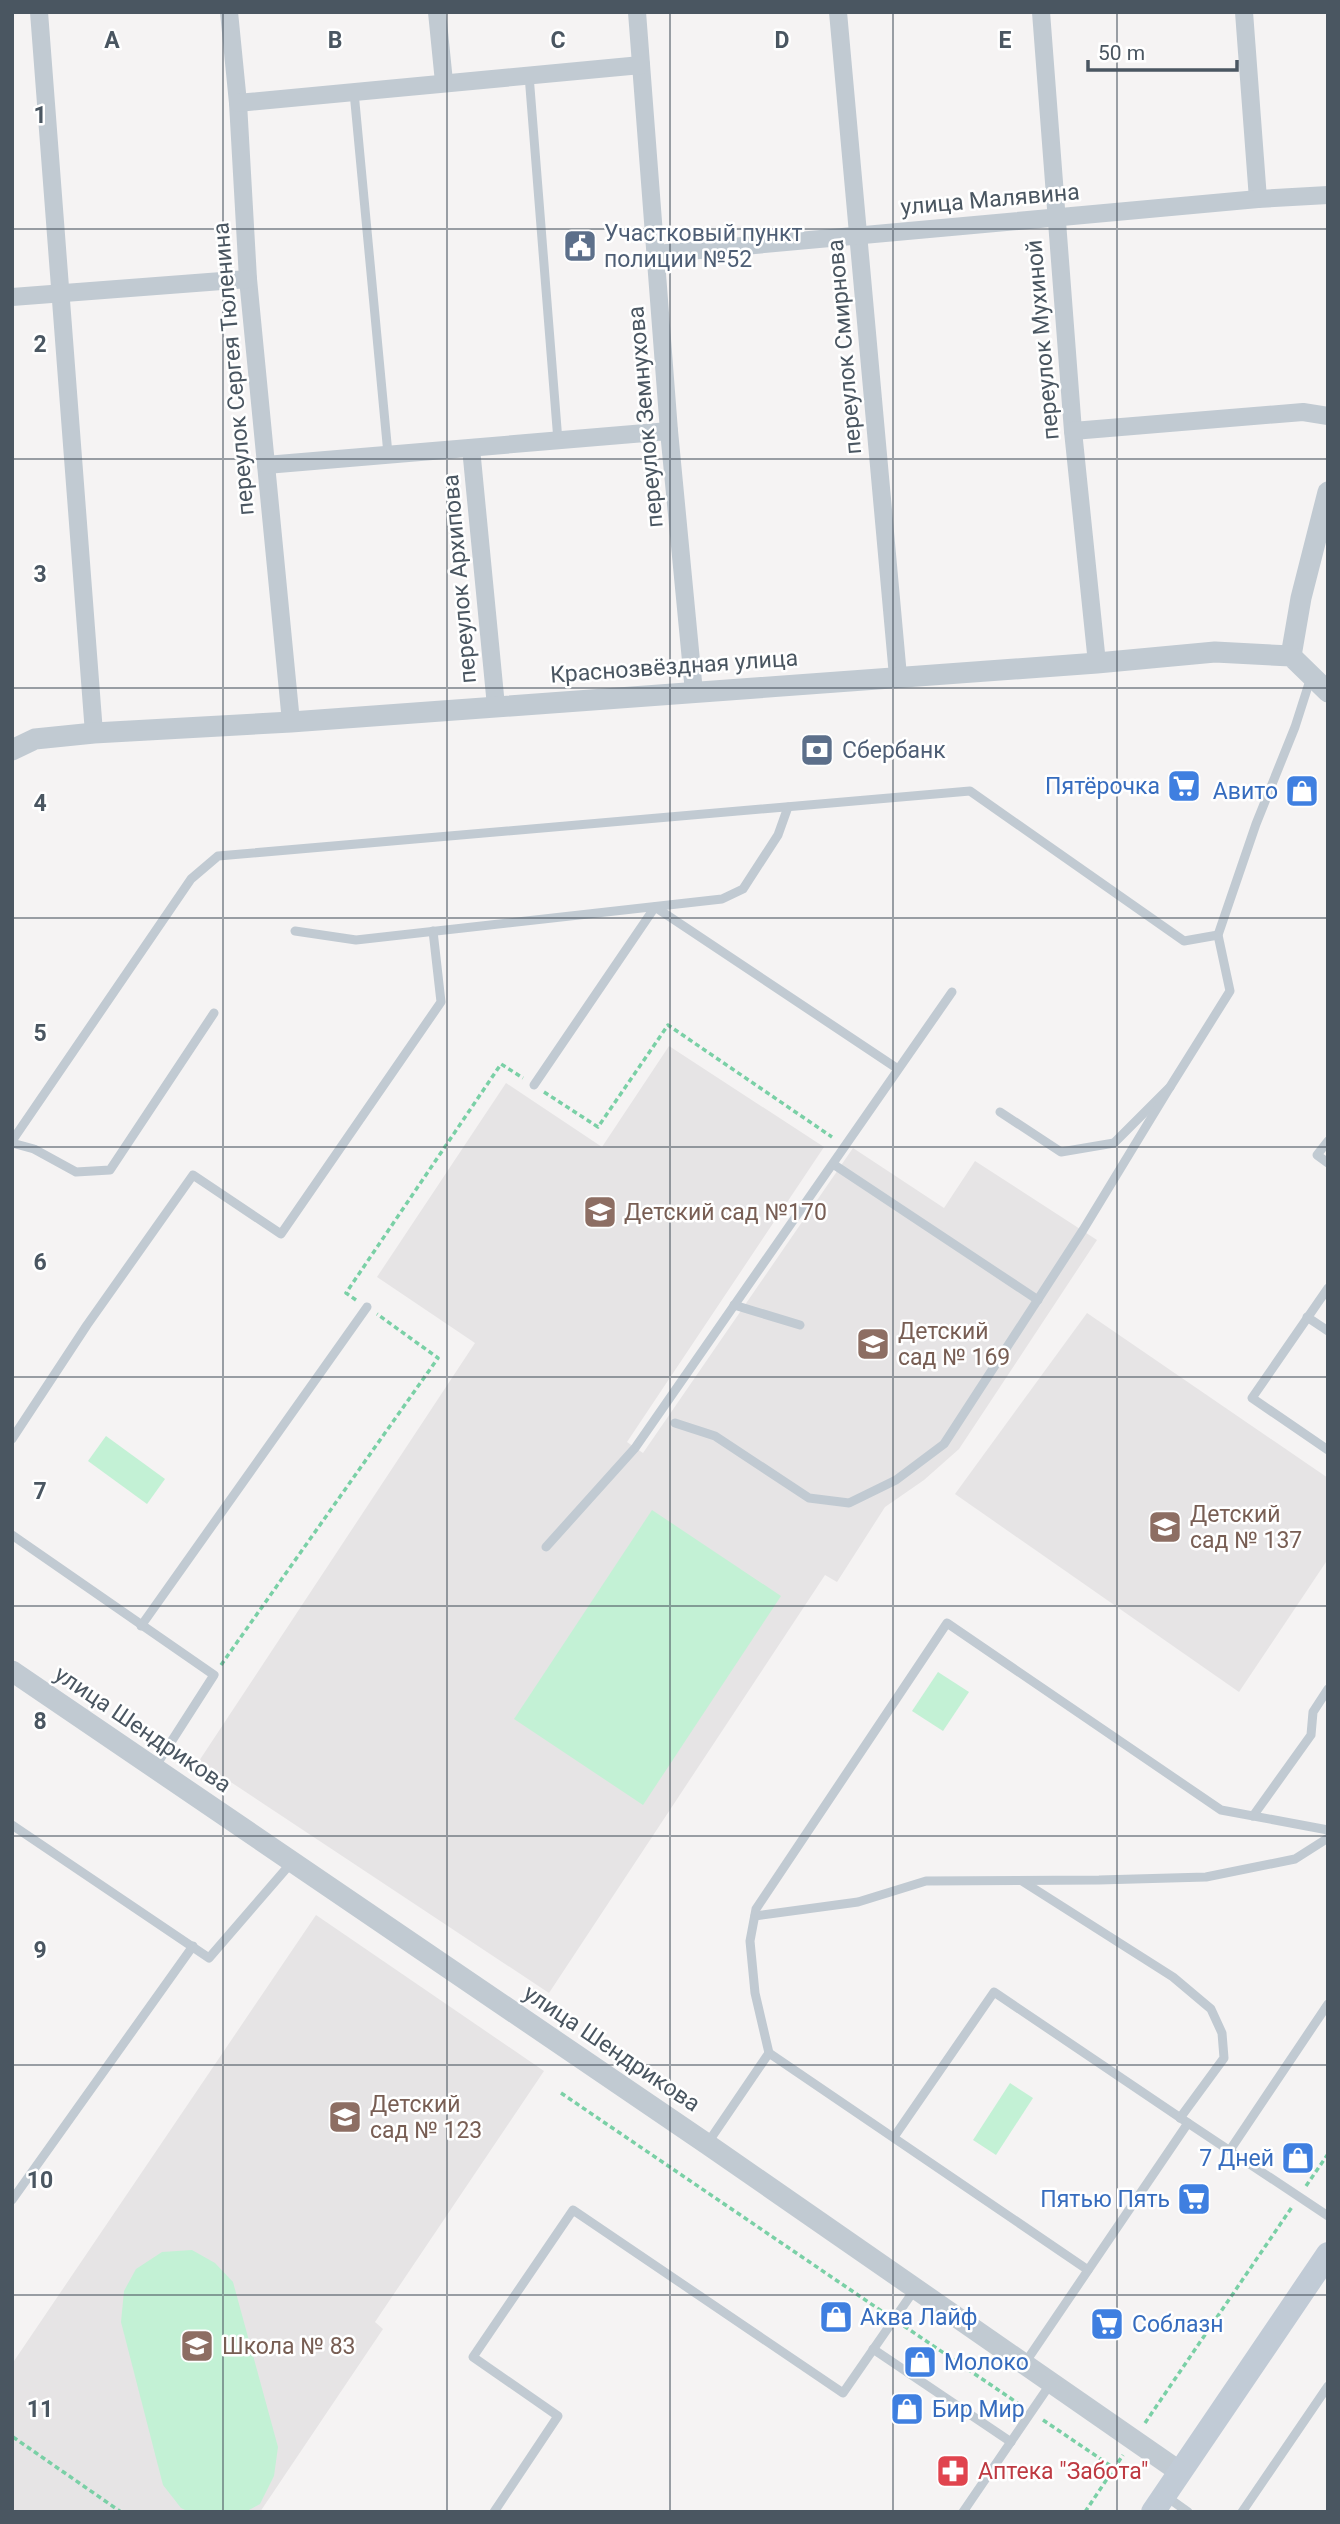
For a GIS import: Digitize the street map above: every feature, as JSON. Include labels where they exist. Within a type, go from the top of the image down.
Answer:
[{"type":"main road","points":[[1159,2504],[1328,2254]]},
{"type":"street","points":[[40,12],[93,733]]},
{"type":"street","name":"переулок Сергея Тюленина","points":[[229,12],[239,103],[248,279],[291,722]]},
{"type":"street","points":[[437,12],[444,82]]},
{"type":"street","name":"переулок Земнухова","points":[[637,12],[669,431],[694,692]]},
{"type":"street","name":"переулок Смирнова","points":[[838,12],[898,676]]},
{"type":"street","name":"переулок Мухиной","points":[[1041,12],[1073,431],[1097,663]]},
{"type":"street","points":[[1244,12],[1258,199]]},
{"type":"street","points":[[239,103],[641,65]]},
{"type":"street","name":"улица Малявина","points":[[656,254],[1258,199],[1328,195]]},
{"type":"street","points":[[12,298],[248,279]]},
{"type":"street","points":[[1073,431],[1303,412],[1328,416]]},
{"type":"street","points":[[266,465],[669,431]]},
{"type":"street","name":"переулок Архипова","points":[[471,448],[496,705]]},
{"type":"street","points":[[1328,492],[1301,598],[1291,656],[1328,692]]},
{"type":"street","name":"Краснозвёздная улица","points":[[12,750],[35,739],[93,733],[291,722],[1215,652],[1291,656]]},
{"type":"street","name":"улица Шендрикова","points":[[12,1671],[707,2144],[1180,2472]]},
{"type":"lane","points":[[529,75],[558,441]]},
{"type":"lane","points":[[354,92],[388,454]]},
{"type":"lane","points":[[675,1423],[715,1436],[809,1498],[849,1503],[896,1480],[944,1444],[1038,1300],[1230,991],[1218,935],[1256,824],[1295,727],[1311,676]]},
{"type":"lane","points":[[214,1013],[110,1170],[76,1172],[34,1149],[12,1142],[191,879],[218,856],[970,791],[1184,941],[1218,935]]},
{"type":"lane","points":[[295,931],[356,940],[722,900],[743,889],[778,835],[788,807]]},
{"type":"lane","points":[[655,907],[898,1069]]},
{"type":"lane","points":[[534,1086],[655,907]]},
{"type":"lane","points":[[12,1439],[87,1325],[193,1175],[281,1234],[441,1002],[433,931]]},
{"type":"lane","points":[[546,1547],[635,1448],[952,992]]},
{"type":"lane","points":[[1000,1112],[1061,1152],[1114,1143],[1170,1087]]},
{"type":"lane","points":[[1328,1140],[1317,1156],[1328,1163]]},
{"type":"lane","points":[[832,1164],[1038,1300]]},
{"type":"lane","points":[[1328,1288],[1252,1398],[1328,1450]]},
{"type":"lane","points":[[734,1305],[800,1325]]},
{"type":"lane","points":[[141,1626],[367,1307]]},
{"type":"lane","points":[[1307,1317],[1328,1331]]},
{"type":"lane","points":[[12,1535],[214,1675],[154,1768]]},
{"type":"lane","points":[[1088,2270],[769,2053],[755,1993],[750,1941],[756,1909],[947,1623],[1221,1810],[1328,1830]]},
{"type":"lane","points":[[1253,1816],[1311,1735],[1312,1712],[1328,1689]]},
{"type":"lane","points":[[12,1825],[209,1958],[292,1862]]},
{"type":"lane","points":[[754,1916],[858,1902],[926,1881],[1206,1877],[1295,1859],[1328,1838]]},
{"type":"lane","points":[[1020,1880],[1174,1977],[1211,2009],[1222,2034],[1224,2058],[1025,2363]]},
{"type":"lane","points":[[12,2200],[193,1947]]},
{"type":"lane","points":[[894,2137],[994,1992],[1328,2216]]},
{"type":"lane","points":[[1230,2150],[1328,2004]]},
{"type":"lane","points":[[707,2144],[769,2053]]},
{"type":"lane","points":[[494,2512],[558,2416],[473,2357],[573,2210],[843,2393],[916,2288]]},
{"type":"lane","points":[[873,2349],[1011,2442]]},
{"type":"lane","points":[[963,2512],[1052,2381]]},
{"type":"lane","points":[[1242,2512],[1328,2386]]},
{"type":"lane","points":[[1159,2504],[1188,2512]]},
{"type":"path","points":[[214,1675],[438,1358],[346,1293],[501,1064],[597,1127],[668,1025],[832,1137]]},
{"type":"path","points":[[561,2092],[1114,2468]]},
{"type":"path","points":[[1085,2512],[1328,2154]]},
{"type":"path","points":[[13,2437],[121,2512]]},
{"type":"shaded area","points":[[669,1046],[824,1147],[627,1442],[643,1453],[853,1148],[944,1208],[975,1161],[1097,1240],[959,1449],[924,1480],[885,1507],[837,1582],[825,1575],[549,1993],[199,1761],[475,1343],[377,1277],[506,1083],[602,1147]]},
{"type":"shaded area","name":"Детский сад № 137","points":[[1087,1313],[1328,1478],[1328,1559],[1239,1692],[955,1494]]},
{"type":"shaded area","points":[[316,1915],[544,2071],[375,2322],[383,2329],[260,2512],[12,2512],[12,2364]]},
{"type":"green space","points":[[106,1436],[165,1479],[147,1504],[88,1461]]},
{"type":"green space","points":[[652,1510],[781,1596],[643,1805],[514,1719]]},
{"type":"green space","points":[[938,1672],[969,1692],[943,1731],[912,1711]]},
{"type":"green space","points":[[1010,2083],[1033,2098],[996,2155],[973,2140]]},
{"type":"green space","points":[[192,2250],[215,2263],[233,2282],[278,2447],[274,2476],[260,2504],[245,2512],[189,2512],[181,2508],[163,2485],[121,2322],[124,2291],[136,2269],[162,2252]]},
{"type":"place","name":"Участковый пункт полиции №52","points":[[580,246]]},
{"type":"place","name":"Сбербанк","points":[[817,750]]},
{"type":"place","name":"Пятёрочка","points":[[1184,786]]},
{"type":"place","name":"Авито","points":[[1302,791]]},
{"type":"place","name":"Детский сад №170","points":[[600,1212]]},
{"type":"place","name":"Детский сад № 169","points":[[873,1344]]},
{"type":"place","name":"Детский сад № 137","points":[[1165,1527]]},
{"type":"place","name":"Детский сад № 123","points":[[345,2117]]},
{"type":"place","name":"7 Дней","points":[[1298,2158]]},
{"type":"place","name":"Пятью Пять","points":[[1194,2199]]},
{"type":"place","name":"Аква Лайф","points":[[836,2317]]},
{"type":"place","name":"Соблазн","points":[[1107,2324]]},
{"type":"place","name":"Школа № 83","points":[[197,2346]]},
{"type":"place","name":"Молоко","points":[[920,2362]]},
{"type":"place","name":"Бир Мир","points":[[907,2409]]},
{"type":"place","name":"Аптека \"Забота\"","points":[[953,2471]]}]
